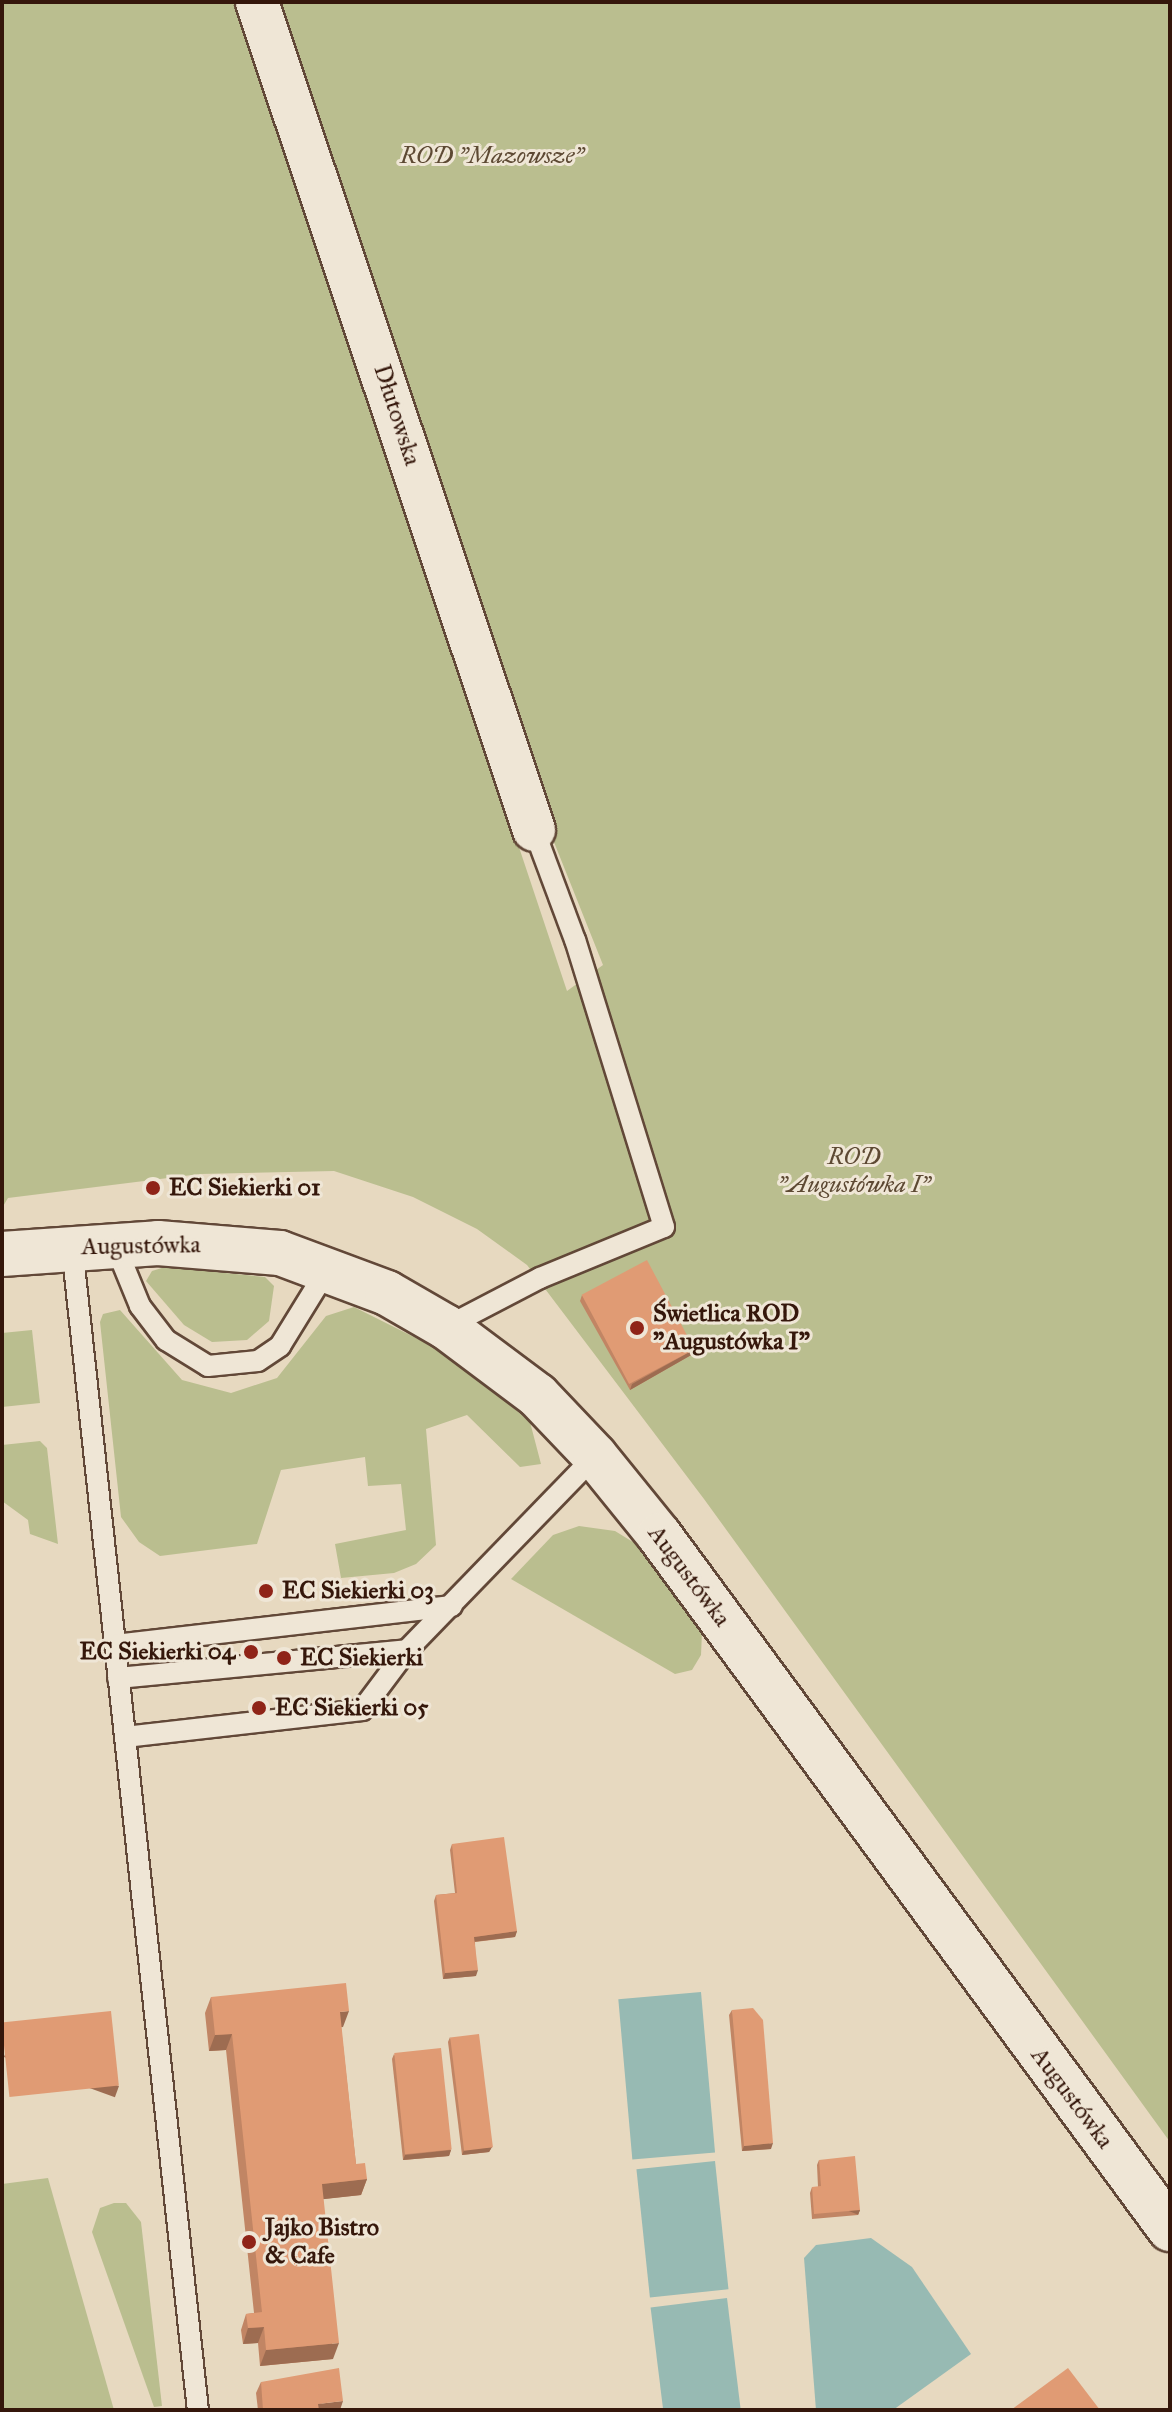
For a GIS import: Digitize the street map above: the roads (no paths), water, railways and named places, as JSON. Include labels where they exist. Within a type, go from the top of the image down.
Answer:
[{"type":"street","name":"Dłutowska","points":[[257,2],[534,830]]},
{"type":"street","name":"Augustówka","points":[[2,1254],[115,1245],[227,1245],[328,1268],[446,1327],[537,1395],[595,1456],[731,1631],[1170,2229]]},
{"type":"lane","points":[[446,1327],[540,1278],[664,1227],[583,965],[534,830]]},
{"type":"lane","points":[[115,1245],[140,1306],[166,1340],[208,1366],[258,1361],[280,1346],[328,1268]]},
{"type":"lane","points":[[72,1247],[198,2410]]},
{"type":"lane","points":[[125,1737],[362,1710],[407,1650],[595,1456]]},
{"type":"lane","points":[[115,1645],[452,1606]]},
{"type":"lane","points":[[118,1678],[407,1650]]},
{"type":"water","points":[[701,1992],[715,2152],[632,2160],[618,1999]]},
{"type":"water","points":[[715,2161],[728,2289],[650,2298],[636,2169]]},
{"type":"water","points":[[871,2238],[912,2267],[971,2354],[893,2410],[816,2410],[804,2258],[816,2245]]},
{"type":"water","points":[[727,2298],[741,2410],[663,2410],[651,2307]]},
{"type":"place","name":"EC Siekierki 01","points":[[153,1188]]},
{"type":"place","name":"Świetlica ROD \"Augustówka I\"","points":[[637,1328]]},
{"type":"place","name":"EC Siekierki 03","points":[[266,1591]]},
{"type":"place","name":"EC Siekierki 04","points":[[251,1652]]},
{"type":"place","name":"EC Siekierki","points":[[284,1658]]},
{"type":"place","name":"EC Siekierki 05","points":[[259,1708]]},
{"type":"place","name":"Jajko Bistro & Cafe","points":[[249,2242]]},
{"type":"park label","name":"ROD \"Mazowsze\"","points":[[492,156]]},
{"type":"park label","name":"ROD \"Augustówka I\"","points":[[854,1171]]}]
